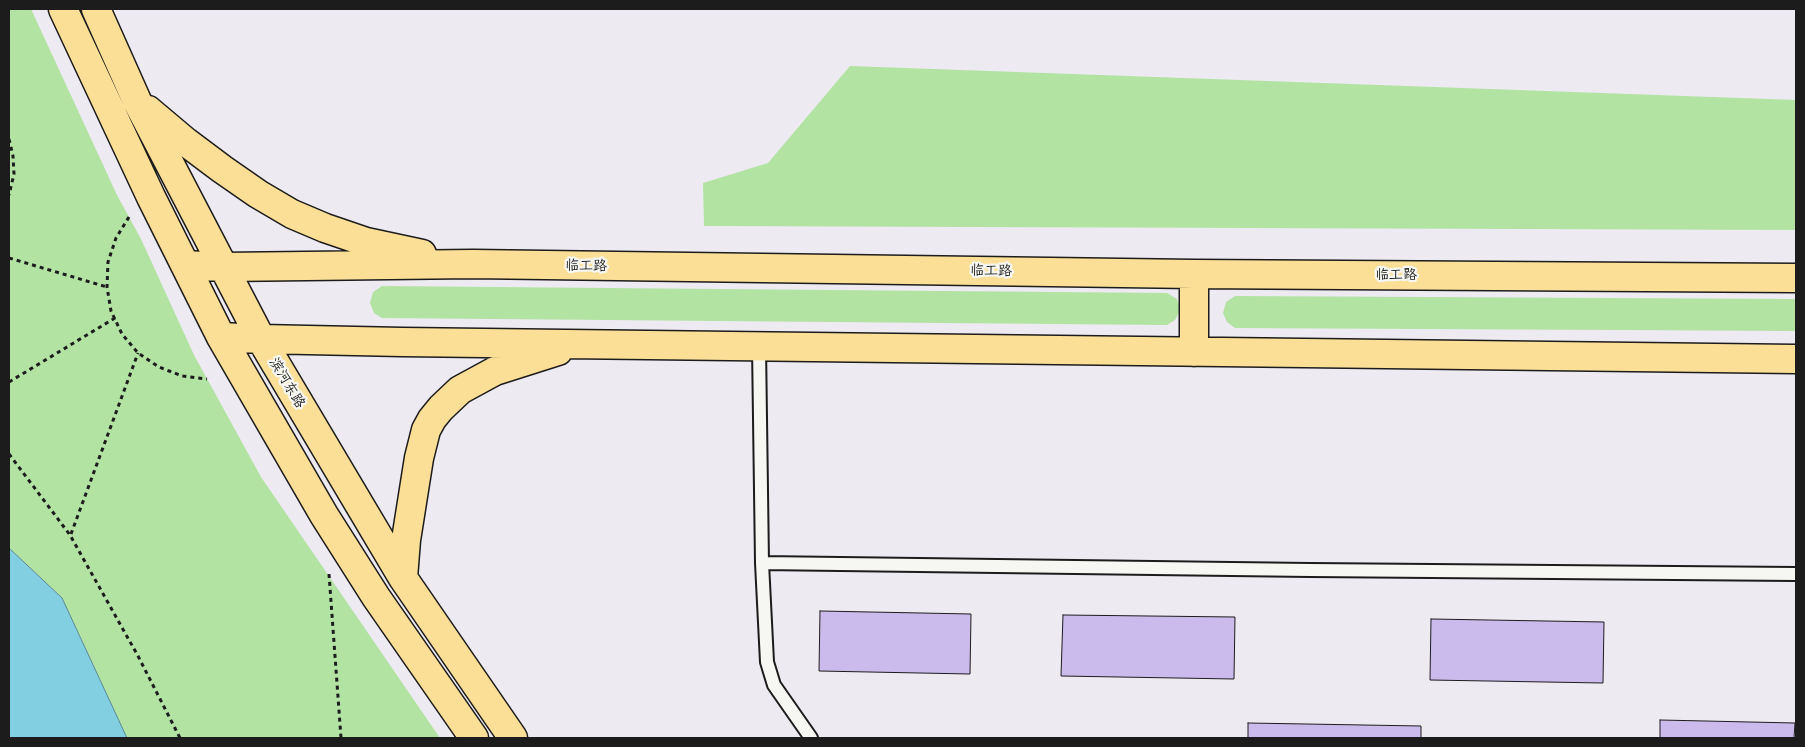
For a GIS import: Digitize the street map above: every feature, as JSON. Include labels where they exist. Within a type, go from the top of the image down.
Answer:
[{"type":"main road","points":[[63,9],[185,266],[222,337],[324,516],[376,597],[474,738]]},
{"type":"main road","name":"滨河东路","points":[[96,9],[137,100],[261,339],[403,578],[513,738]]},
{"type":"main road","points":[[137,100],[186,142],[222,169],[258,194],[292,214],[366,242],[473,264]]},
{"type":"main road","name":"临工路","points":[[185,266],[473,264],[1194,274],[1796,278]]},
{"type":"main road","points":[[1194,274],[1194,352]]},
{"type":"main road","points":[[222,337],[580,344],[1796,359]]},
{"type":"main road","points":[[403,578],[406,540],[419,458],[426,430],[432,419],[460,390],[495,372],[580,344]]},
{"type":"lane","points":[[760,346],[762,563],[767,662],[774,685],[811,738]]},
{"type":"lane","points":[[762,563],[1796,574]]},
{"type":"path","points":[[9,139],[13,156],[14,174],[9,194]]},
{"type":"path","points":[[129,217],[116,238],[108,262],[107,287],[111,311],[122,334],[138,353],[159,367],[182,376],[207,380]]},
{"type":"path","points":[[9,258],[107,287]]},
{"type":"path","points":[[9,382],[115,318]]},
{"type":"path","points":[[70,534],[138,353]]},
{"type":"path","points":[[9,454],[70,534],[138,656],[180,738]]},
{"type":"path","points":[[329,574],[341,738]]},
{"type":"green space","points":[[9,9],[31,9],[194,355],[261,477],[440,738],[127,738],[62,598],[9,548]]},
{"type":"green space","points":[[850,66],[1796,100],[1796,230],[704,226],[703,183],[768,163]]},
{"type":"green space","points":[[382,286],[1167,293],[1177,299],[1180,310],[1175,320],[1167,325],[382,318],[374,313],[370,303],[373,292]]},
{"type":"green space","points":[[1235,296],[1796,299],[1796,331],[1235,328],[1227,322],[1223,313],[1226,302]]},
{"type":"water","points":[[9,548],[62,598],[127,738],[9,738]]},
{"type":"building","points":[[820,611],[971,614],[970,674],[819,671]]},
{"type":"building","points":[[1063,615],[1235,617],[1234,679],[1061,676]]},
{"type":"building","points":[[1431,619],[1604,622],[1603,683],[1430,680]]},
{"type":"building","points":[[1660,720],[1795,723],[1794,738],[1660,738]]},
{"type":"building","points":[[1248,723],[1421,726],[1421,738],[1248,738]]}]
